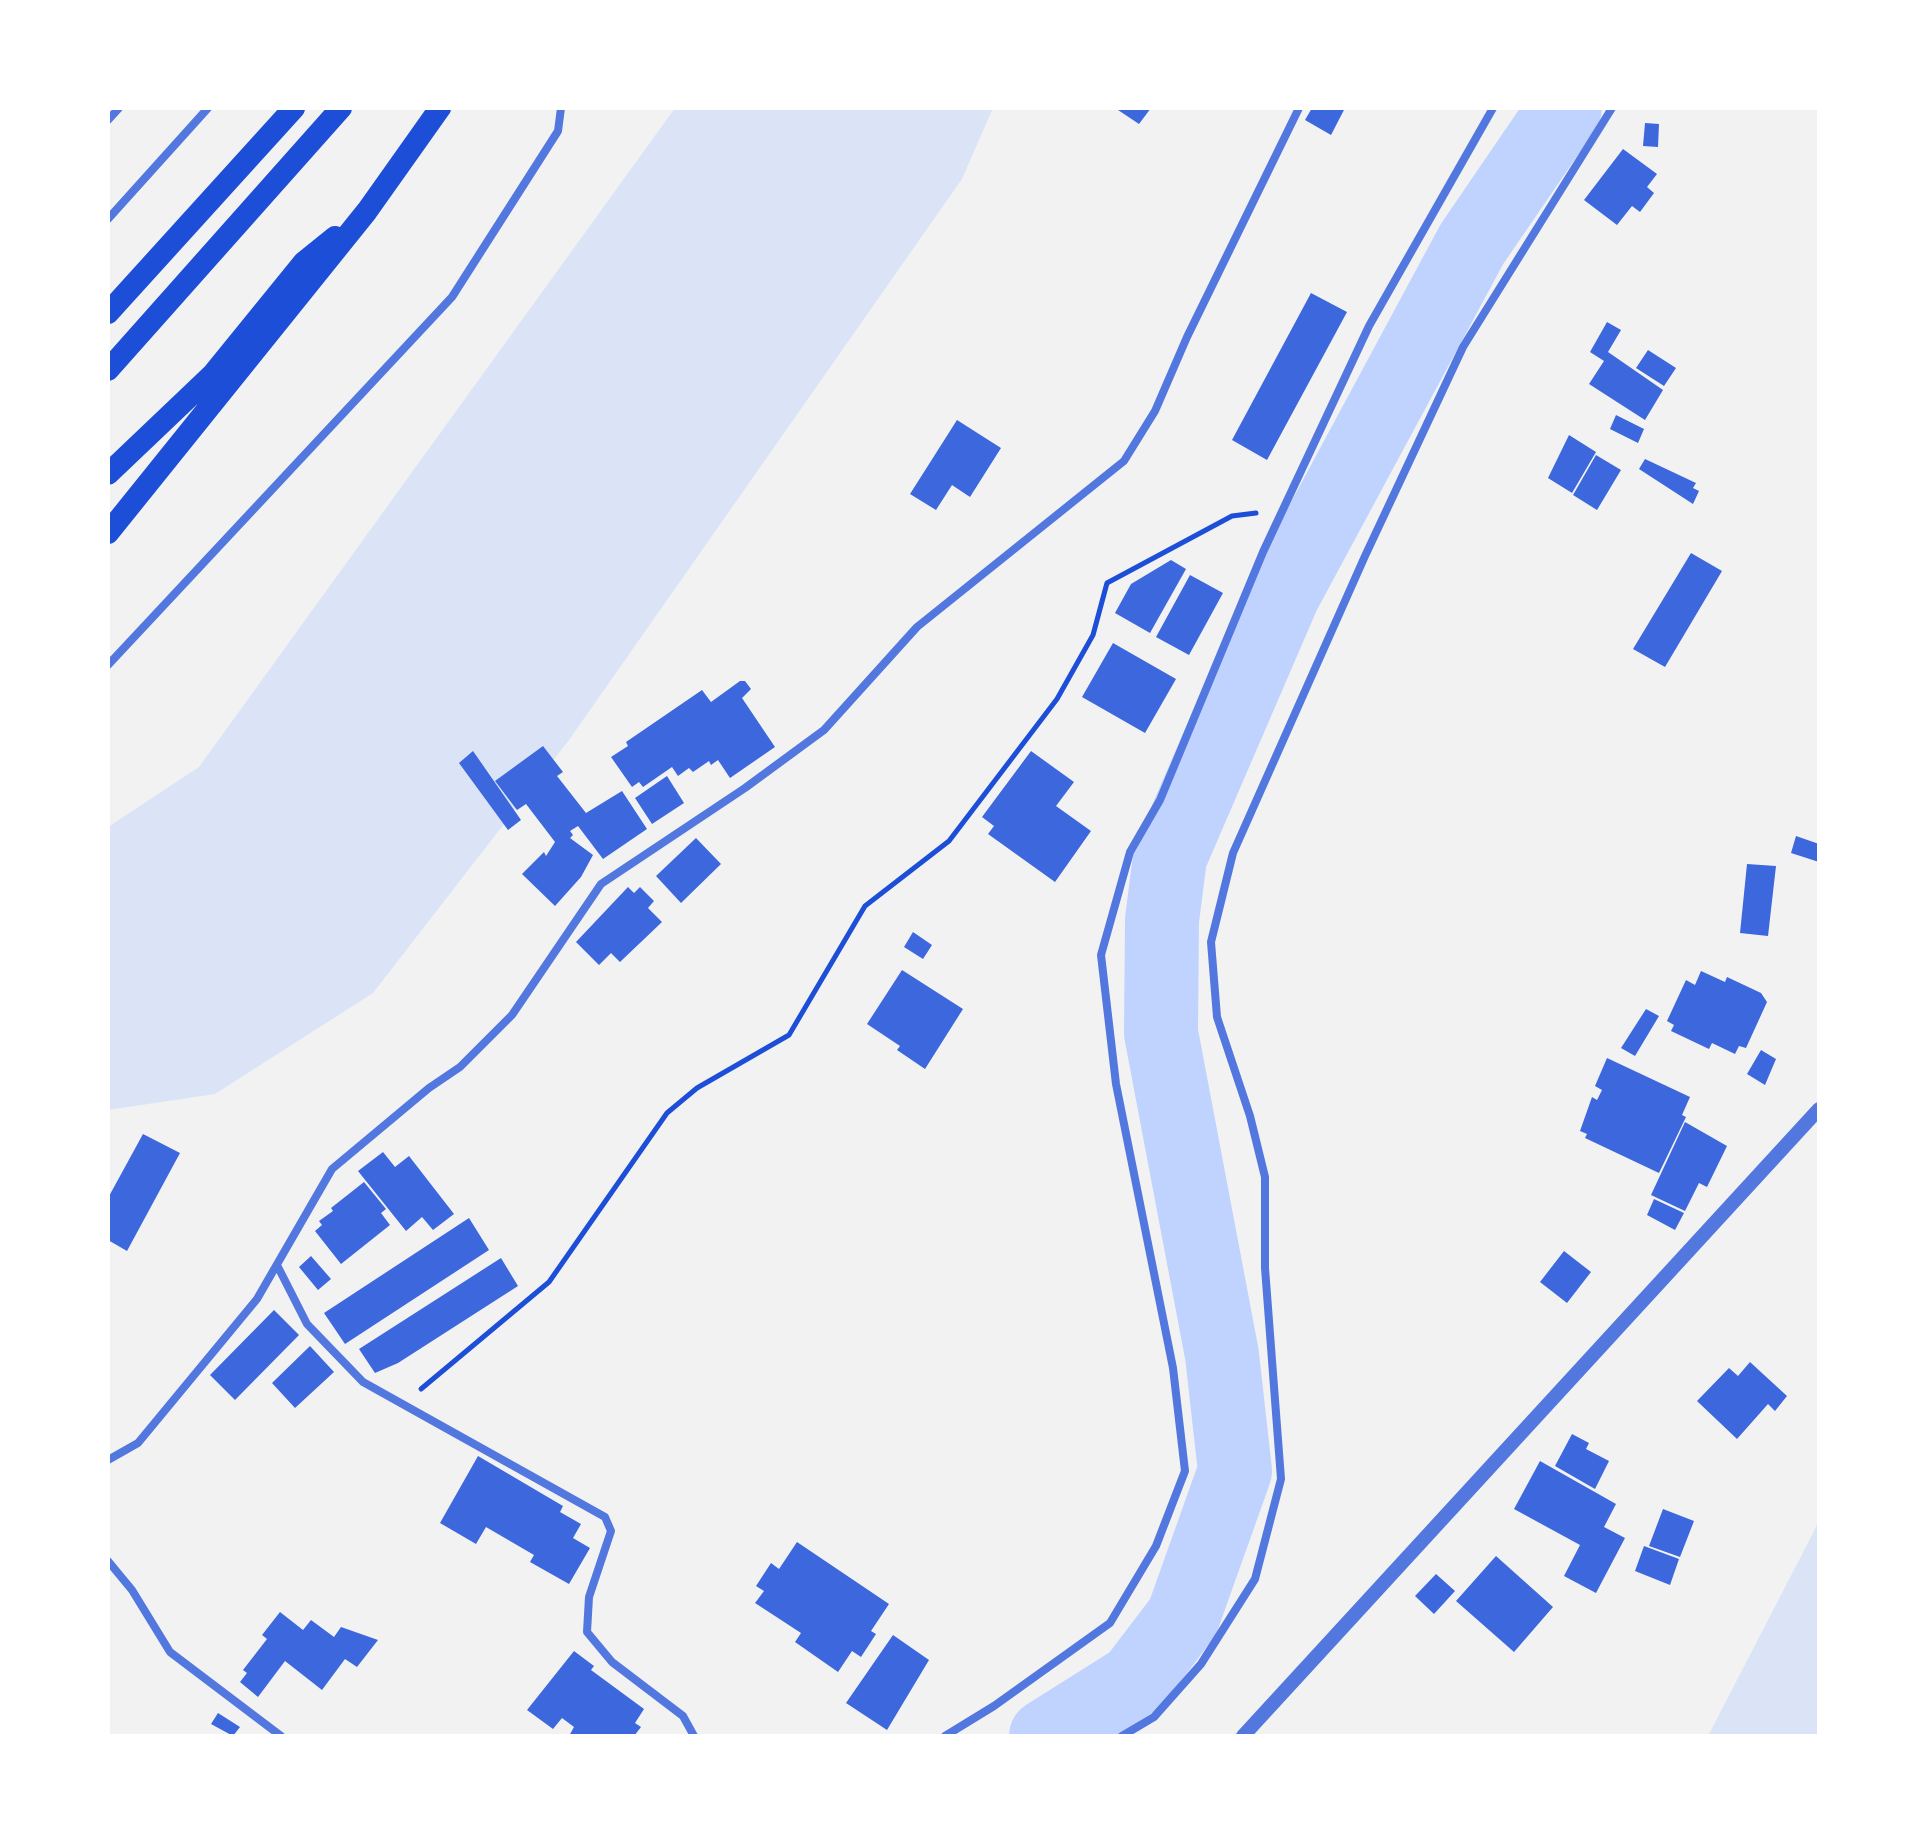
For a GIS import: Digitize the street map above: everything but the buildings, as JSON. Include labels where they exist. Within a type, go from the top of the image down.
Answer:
[{"type":"highway","points":[[108,313],[294,108]]},
{"type":"highway","points":[[108,370],[341,108]]},
{"type":"highway","points":[[108,533],[367,211],[440,108]]},
{"type":"highway","points":[[108,474],[213,374],[304,262],[367,211]]},
{"type":"street","points":[[108,120],[119,108]]},
{"type":"street","points":[[108,219],[208,108]]},
{"type":"street","points":[[108,665],[452,297],[558,131],[561,108]]},
{"type":"street","points":[[108,1460],[138,1443],[257,1299],[332,1169],[429,1088],[460,1067],[512,1015],[601,884],[745,788],[824,730],[917,627],[1124,461],[1155,411],[1187,337],[1299,108]]},
{"type":"street","points":[[945,1736],[994,1706],[1110,1623],[1156,1546],[1185,1471],[1173,1368],[1116,1084],[1101,955],[1130,852],[1160,800],[1283,510],[1369,326],[1493,108]]},
{"type":"street","points":[[1122,1736],[1154,1717],[1201,1664],[1255,1579],[1281,1479],[1265,1268],[1265,1177],[1250,1116],[1217,1017],[1211,942],[1233,853],[1365,556],[1463,347],[1612,108]]},
{"type":"street","points":[[1243,1736],[1819,1109]]},
{"type":"street","points":[[277,1265],[307,1324],[363,1382],[605,1517],[611,1531],[589,1597],[587,1632],[612,1662],[683,1716],[694,1736]]},
{"type":"street","points":[[108,1561],[132,1590],[170,1652],[281,1736]]},
{"type":"path","points":[[400,1403],[444,1372],[549,1282],[667,1113],[697,1088],[789,1035],[865,906],[949,841],[1057,699],[1093,635],[1107,583],[1232,516],[1283,510]]},
{"type":"shaded area","points":[[675,108],[993,108],[962,179],[569,740],[373,993],[215,1094],[108,1110],[108,827],[199,767]]},
{"type":"shaded area","points":[[1819,1520],[1819,1736],[1708,1736],[1812,1535]]},
{"type":"waterway","points":[[1046,1736],[1135,1680],[1183,1617],[1235,1471],[1222,1355],[1161,1033],[1162,920],[1170,857],[1283,595],[1472,244],[1565,108]]}]
